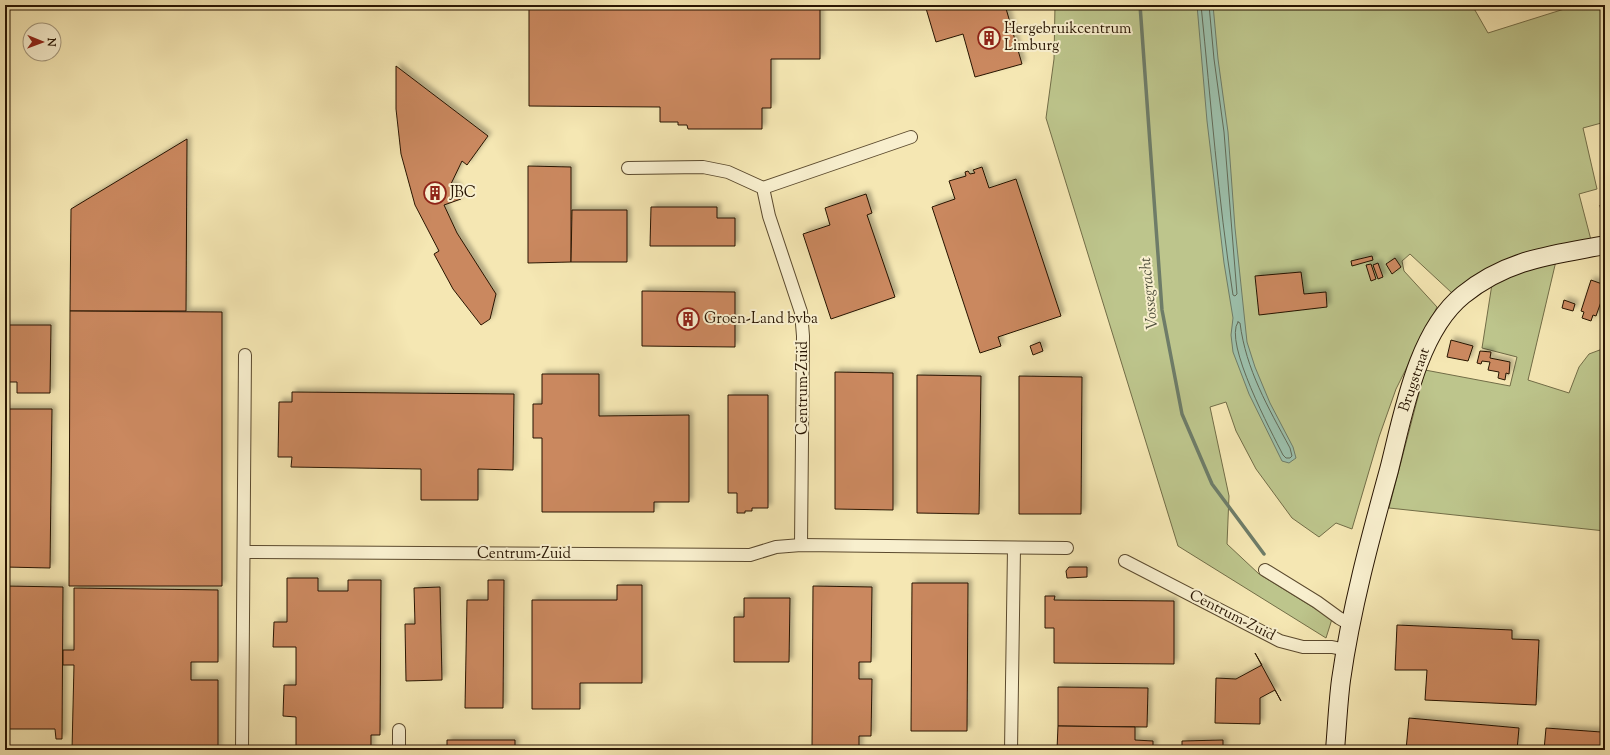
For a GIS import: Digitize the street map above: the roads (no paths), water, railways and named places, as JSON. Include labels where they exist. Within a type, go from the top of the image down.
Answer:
[{"type":"street","points":[[628,168],[703,167],[728,172],[763,188],[911,137]]},
{"type":"street","name":"Centrum-Zuid","points":[[763,188],[769,216],[801,312],[801,545]]},
{"type":"street","name":"Brugstraat","points":[[1351,624],[1364,566],[1406,405],[1423,352],[1434,329],[1448,310],[1462,295],[1478,283],[1501,270],[1517,263],[1605,245]]},
{"type":"street","points":[[242,750],[245,355]]},
{"type":"street","name":"Centrum-Zuid","points":[[244,552],[750,555],[776,547],[801,545],[1067,548]]},
{"type":"street","points":[[1011,750],[1014,548]]},
{"type":"street","name":"Centrum-Zuid","points":[[1125,561],[1280,641],[1303,647],[1332,647],[1346,650]]},
{"type":"street","points":[[1265,570],[1317,602],[1339,618],[1351,624],[1341,681],[1335,750]]},
{"type":"street","points":[[399,730],[399,750]]},
{"type":"water","points":[[1197,5],[1213,5],[1218,59],[1228,132],[1235,228],[1247,342],[1255,367],[1270,403],[1293,447],[1296,458],[1289,463],[1282,461],[1249,394],[1233,352],[1231,335],[1233,318],[1224,263],[1207,121]]},
{"type":"waterway","name":"Vossegracht","points":[[1140,5],[1162,310],[1182,414],[1212,484],[1264,554]]},
{"type":"place","name":"Hergebruikcentrum Limburg","points":[[989,38]]},
{"type":"place","name":"JBC","points":[[435,193]]},
{"type":"place","name":"Groen-Land bvba","points":[[688,319]]}]
